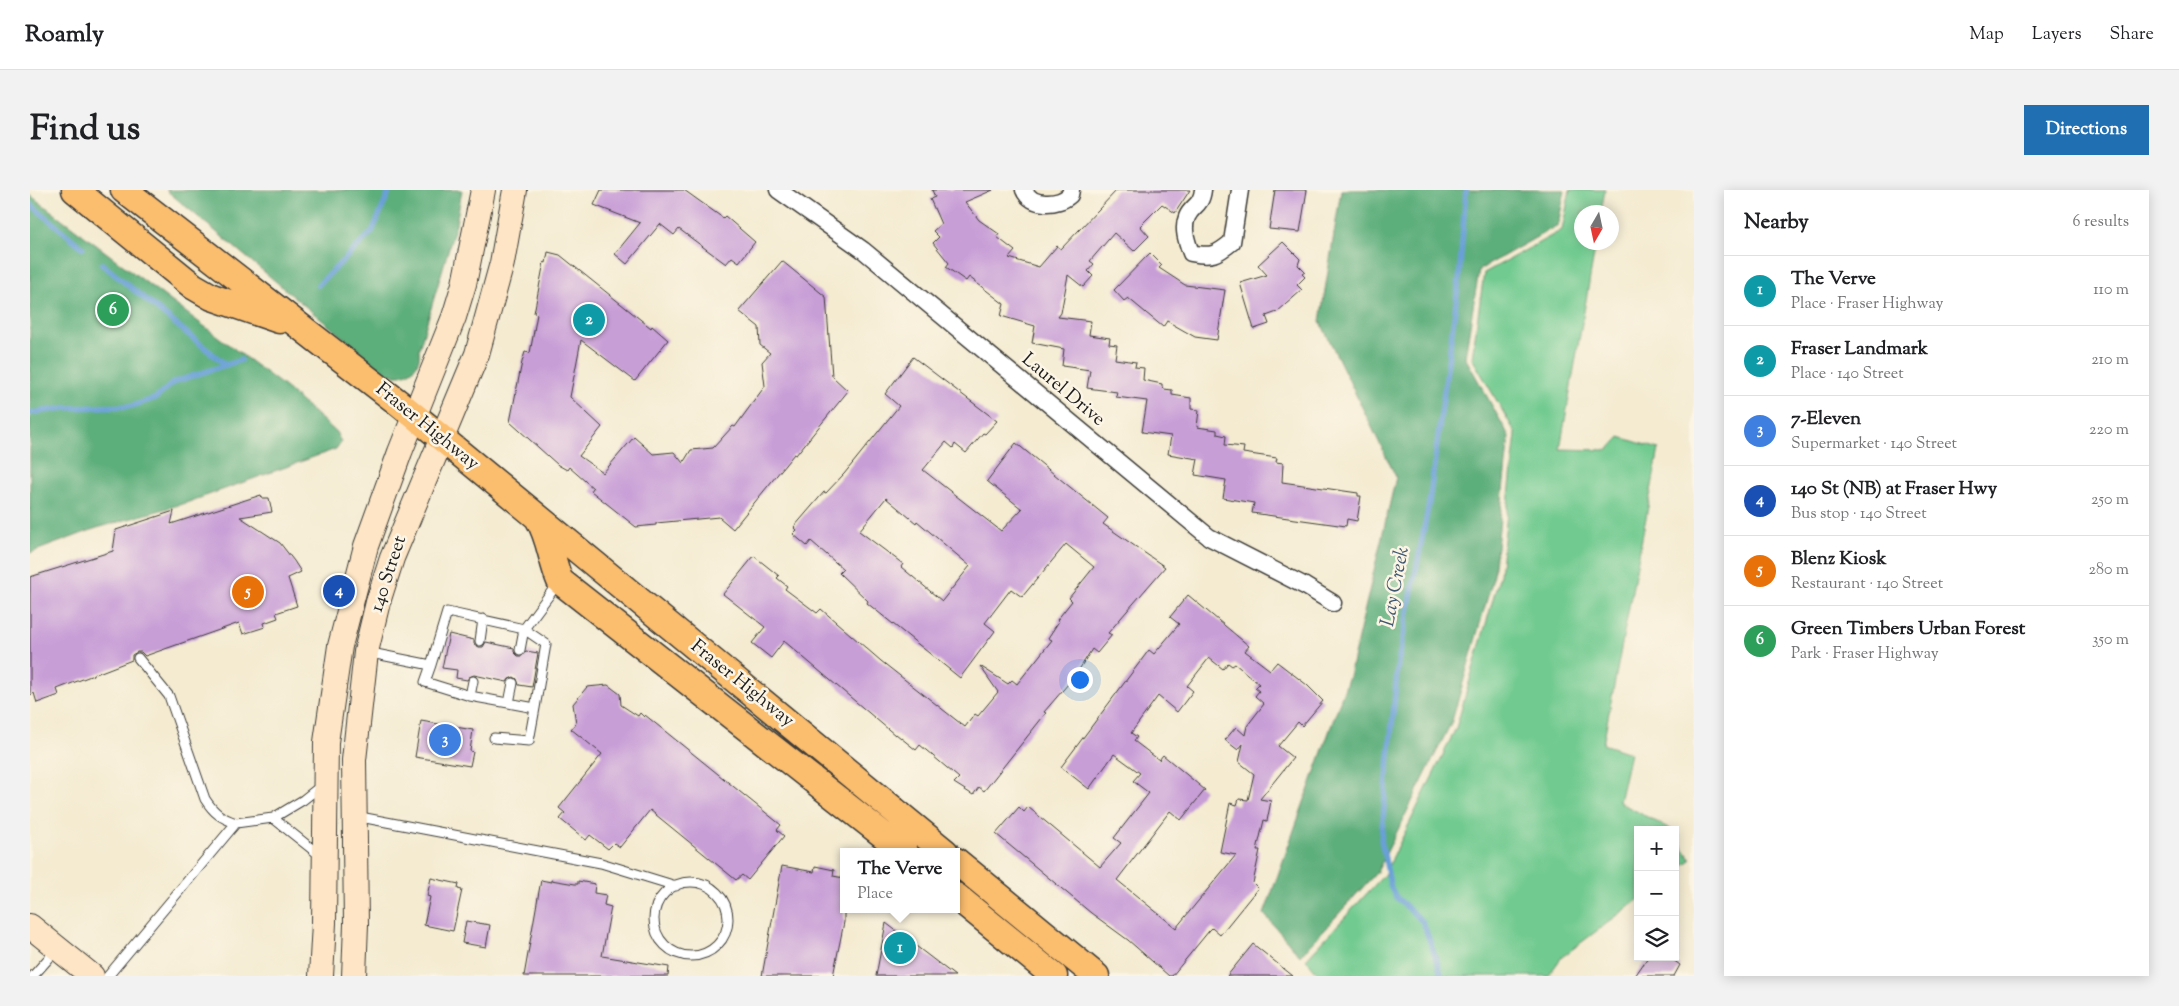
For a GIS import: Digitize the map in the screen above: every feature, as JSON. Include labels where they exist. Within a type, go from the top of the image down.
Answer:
[{"type":"main road","name":"Fraser Highway","points":[[75,190],[193,286],[212,297],[288,324],[314,338]]},
{"type":"main road","name":"Fraser Highway","points":[[124,190],[414,417],[940,848]]},
{"type":"main road","name":"140 Street","points":[[321,976],[324,923],[324,783],[326,742],[340,646],[366,546],[454,317],[464,284],[483,190]]},
{"type":"main road","name":"140 Street","points":[[354,976],[356,924],[354,760],[366,652],[378,602],[392,558],[477,354],[502,263],[515,190]]},
{"type":"main road","name":"Fraser Highway","points":[[538,518],[548,535],[552,562],[560,581],[900,848]]},
{"type":"main road","points":[[960,864],[1096,976]]},
{"type":"main road","points":[[960,899],[1054,976]]},
{"type":"main road","points":[[30,926],[92,976]]},
{"type":"street","name":"Laurel Drive","points":[[778,190],[863,250],[1209,537],[1305,586],[1333,603]]},
{"type":"street","points":[[1024,190],[1028,196],[1039,202],[1058,204],[1070,195],[1071,190]]},
{"type":"street","points":[[1203,190],[1202,200],[1187,217],[1186,237],[1191,253],[1208,256],[1219,252],[1232,242],[1240,190]]},
{"type":"lane","points":[[520,650],[524,629],[560,581]]},
{"type":"lane","points":[[494,738],[529,741],[535,708],[546,644],[524,629],[447,612],[425,682],[470,696],[535,708]]},
{"type":"lane","points":[[480,641],[483,619]]},
{"type":"lane","points":[[366,652],[431,665]]},
{"type":"lane","points":[[138,658],[170,696],[205,798],[213,812],[222,818],[236,823],[273,818],[303,800],[324,783]]},
{"type":"lane","points":[[470,696],[473,681]]},
{"type":"lane","points":[[509,703],[513,684]]},
{"type":"lane","points":[[355,816],[600,863],[676,886],[687,883],[699,883],[711,888],[720,896],[726,906],[727,930],[713,950],[702,955],[684,955],[667,947],[659,938],[655,926],[655,914],[658,903],[666,893],[676,886]]},
{"type":"lane","points":[[273,818],[324,859]]},
{"type":"lane","points":[[108,976],[236,823]]},
{"type":"lane","points":[[33,976],[57,948]]},
{"type":"green space","points":[[166,190],[462,190],[456,224],[419,349],[418,363],[410,372],[404,374],[398,375],[384,372]]},
{"type":"green space","points":[[1341,190],[1565,190],[1558,225],[1479,270],[1465,357],[1509,436],[1494,575],[1452,721],[1377,872],[1300,956],[1264,914],[1349,676],[1396,477],[1320,321]]},
{"type":"green space","points":[[1570,190],[1605,190],[1602,205],[1574,205],[1574,250],[1595,250],[1560,449],[1608,450],[1620,437],[1659,449],[1603,744],[1630,753],[1619,802],[1664,826],[1634,826],[1634,903],[1562,957],[1548,976],[1320,976],[1306,959],[1384,875],[1456,728],[1500,575],[1516,434],[1472,358],[1484,273],[1562,230]]},
{"type":"green space","points":[[30,195],[285,387],[336,432],[341,442],[336,449],[186,503],[97,528],[30,553]]},
{"type":"green space","points":[[1679,841],[1691,860],[1679,868]]},
{"type":"building","points":[[601,190],[684,190],[723,218],[725,216],[755,242],[739,262],[732,257],[726,264],[679,229],[674,235],[660,224],[627,264],[615,254],[640,223],[594,205]]},
{"type":"building","points":[[932,190],[993,190],[965,202],[979,220],[999,234],[997,237],[1015,251],[1009,258],[1039,267],[1057,246],[1061,249],[1117,190],[1190,190],[1175,213],[1162,204],[1140,226],[1149,236],[1134,251],[1114,233],[1090,261],[1094,264],[1088,271],[1093,276],[1083,287],[1068,275],[1061,313],[1058,317],[1091,321],[1089,335],[1110,338],[1109,344],[1117,345],[1115,359],[1136,362],[1135,367],[1144,368],[1143,380],[1162,384],[1164,389],[1172,390],[1172,395],[1191,398],[1191,409],[1199,410],[1197,427],[1217,430],[1217,434],[1226,436],[1225,445],[1244,447],[1243,453],[1277,458],[1276,462],[1283,463],[1282,482],[1358,493],[1358,496],[1361,496],[1357,521],[1347,519],[1346,526],[1252,513],[1254,503],[1223,498],[1226,480],[1195,475],[1198,459],[1168,454],[1171,436],[1142,432],[1147,401],[1116,397],[1117,392],[1087,388],[1090,370],[1062,366],[1064,349],[1032,343],[1035,326],[1001,316],[1004,304],[969,277],[966,281],[946,267],[949,263],[933,243],[939,237],[933,231],[941,224],[930,199],[935,197]]},
{"type":"building","points":[[1275,190],[1307,190],[1300,232],[1269,229]]},
{"type":"building","points":[[1283,242],[1300,259],[1298,265],[1305,272],[1302,274],[1305,277],[1297,285],[1302,290],[1277,312],[1266,316],[1269,324],[1254,329],[1240,283],[1267,275],[1258,265]]},
{"type":"building","points":[[548,252],[560,255],[668,340],[635,381],[581,340],[570,397],[602,427],[579,456],[603,473],[634,437],[653,454],[674,452],[683,463],[691,450],[713,448],[733,426],[735,427],[765,386],[762,362],[770,353],[760,345],[759,327],[739,311],[782,261],[826,297],[832,376],[848,391],[733,529],[719,517],[656,523],[656,525],[636,527],[591,491],[593,488],[569,467],[567,470],[558,465],[510,422],[522,362],[525,352],[530,353],[537,314],[534,313],[544,262],[546,263]]},
{"type":"building","points":[[1150,253],[1162,265],[1159,268],[1185,285],[1225,290],[1217,340],[1195,337],[1167,321],[1163,327],[1128,298],[1124,301],[1114,290]]},
{"type":"building","points":[[913,357],[997,421],[985,434],[983,433],[966,453],[955,444],[953,448],[946,442],[923,470],[1001,531],[1022,509],[987,481],[1016,443],[1108,518],[1103,524],[1165,567],[1108,633],[1112,635],[1097,653],[1092,649],[1075,676],[1044,712],[1046,713],[984,791],[979,787],[973,795],[954,783],[959,778],[920,745],[916,750],[895,735],[784,641],[771,658],[752,643],[765,627],[723,594],[754,556],[779,576],[777,578],[787,586],[785,589],[817,613],[821,609],[881,661],[965,727],[975,714],[978,716],[998,692],[980,666],[1008,684],[1012,680],[1017,684],[1052,640],[1048,638],[1059,621],[1057,620],[1072,601],[1069,598],[1094,567],[1066,544],[1022,597],[1011,589],[985,623],[995,631],[960,678],[867,603],[868,601],[839,573],[843,569],[811,541],[807,546],[793,534],[797,530],[794,527],[824,492],[826,493],[844,474],[899,406],[885,394]],"holes":[[[886,498],[916,523],[917,521],[970,566],[942,601],[901,567],[903,564],[859,531]]]},
{"type":"building","points":[[261,495],[262,498],[269,498],[272,512],[240,517],[280,543],[294,561],[301,572],[288,578],[297,606],[276,613],[278,618],[264,623],[265,627],[243,634],[239,623],[145,656],[141,652],[137,652],[132,655],[132,660],[57,689],[59,695],[37,703],[34,693],[30,695],[30,577],[113,551],[116,530],[174,511],[171,524]]},
{"type":"building","points":[[1188,595],[1249,646],[1245,651],[1270,670],[1277,662],[1307,685],[1323,701],[1302,726],[1298,722],[1278,746],[1293,758],[1260,799],[1271,801],[1267,821],[1264,820],[1257,850],[1260,850],[1253,883],[1258,888],[1220,935],[1212,928],[1172,976],[1169,976],[1128,940],[1091,913],[996,834],[1019,807],[1024,812],[1028,807],[1100,867],[1121,843],[1114,838],[1149,793],[1133,781],[1140,773],[1114,754],[1089,789],[1061,767],[1149,650],[1154,654],[1179,624],[1170,617]],"holes":[[[1209,658],[1223,669],[1228,663],[1232,666],[1235,664],[1259,684],[1255,688],[1259,691],[1255,696],[1264,704],[1247,726],[1245,735],[1236,727],[1225,740],[1238,750],[1243,744],[1239,762],[1254,774],[1248,800],[1239,799],[1237,805],[1230,803],[1220,852],[1236,855],[1176,928],[1117,880],[1170,811],[1181,820],[1205,790],[1163,755],[1159,760],[1134,741],[1137,737],[1131,733],[1158,696],[1177,712],[1193,691],[1187,686]]]},
{"type":"building","points":[[449,634],[474,640],[474,644],[479,647],[483,647],[486,642],[514,648],[514,652],[518,656],[522,656],[526,651],[538,653],[532,687],[519,685],[514,677],[507,682],[474,675],[467,680],[456,678],[457,670],[442,668]]},
{"type":"building","points":[[608,685],[620,694],[621,705],[638,716],[640,713],[644,717],[645,715],[781,825],[777,830],[784,836],[748,880],[742,875],[736,880],[650,810],[620,847],[614,843],[608,849],[590,835],[586,840],[560,819],[565,813],[559,808],[602,754],[571,729],[576,723],[573,704],[587,687]]},
{"type":"building","points":[[421,721],[473,730],[470,751],[473,752],[470,766],[415,757]]},
{"type":"building","points":[[782,866],[814,872],[815,866],[834,870],[833,876],[840,877],[840,913],[844,913],[844,922],[833,976],[762,976]]},
{"type":"building","points":[[431,878],[459,884],[458,889],[462,890],[453,931],[424,925],[430,897],[427,896]]},
{"type":"building","points":[[541,880],[575,884],[578,884],[578,881],[595,884],[594,893],[606,895],[604,905],[611,907],[602,956],[669,967],[668,976],[524,976]]},
{"type":"building","points":[[466,921],[490,925],[486,947],[462,943]]},
{"type":"building","points":[[886,923],[955,976],[876,976]]},
{"type":"building","points":[[1253,944],[1293,976],[1227,976]]},
{"type":"building","points":[[1645,961],[1674,961],[1680,965],[1674,976],[1635,976]]},
{"type":"waterway","points":[[318,285],[372,232],[390,190]]},
{"type":"waterway","name":"Lay Creek","points":[[1442,976],[1423,922],[1396,897],[1391,888],[1381,840],[1398,663],[1429,503],[1459,280],[1466,190]]},
{"type":"waterway","points":[[30,204],[83,248]]},
{"type":"waterway","points":[[102,264],[226,365]]},
{"type":"waterway","points":[[30,413],[65,408],[132,406],[156,398],[174,382],[241,360]]},
{"type":"place","name":"Green Timbers Urban Forest","points":[[113,310]]},
{"type":"place","name":"Fraser Landmark","points":[[589,320]]},
{"type":"place","name":"140 St (NB) at Fraser Hwy","points":[[339,591]]},
{"type":"place","name":"Blenz Kiosk","points":[[248,592]]},
{"type":"place","name":"7-Eleven","points":[[445,740]]},
{"type":"place","name":"The Verve","points":[[900,948]]}]
